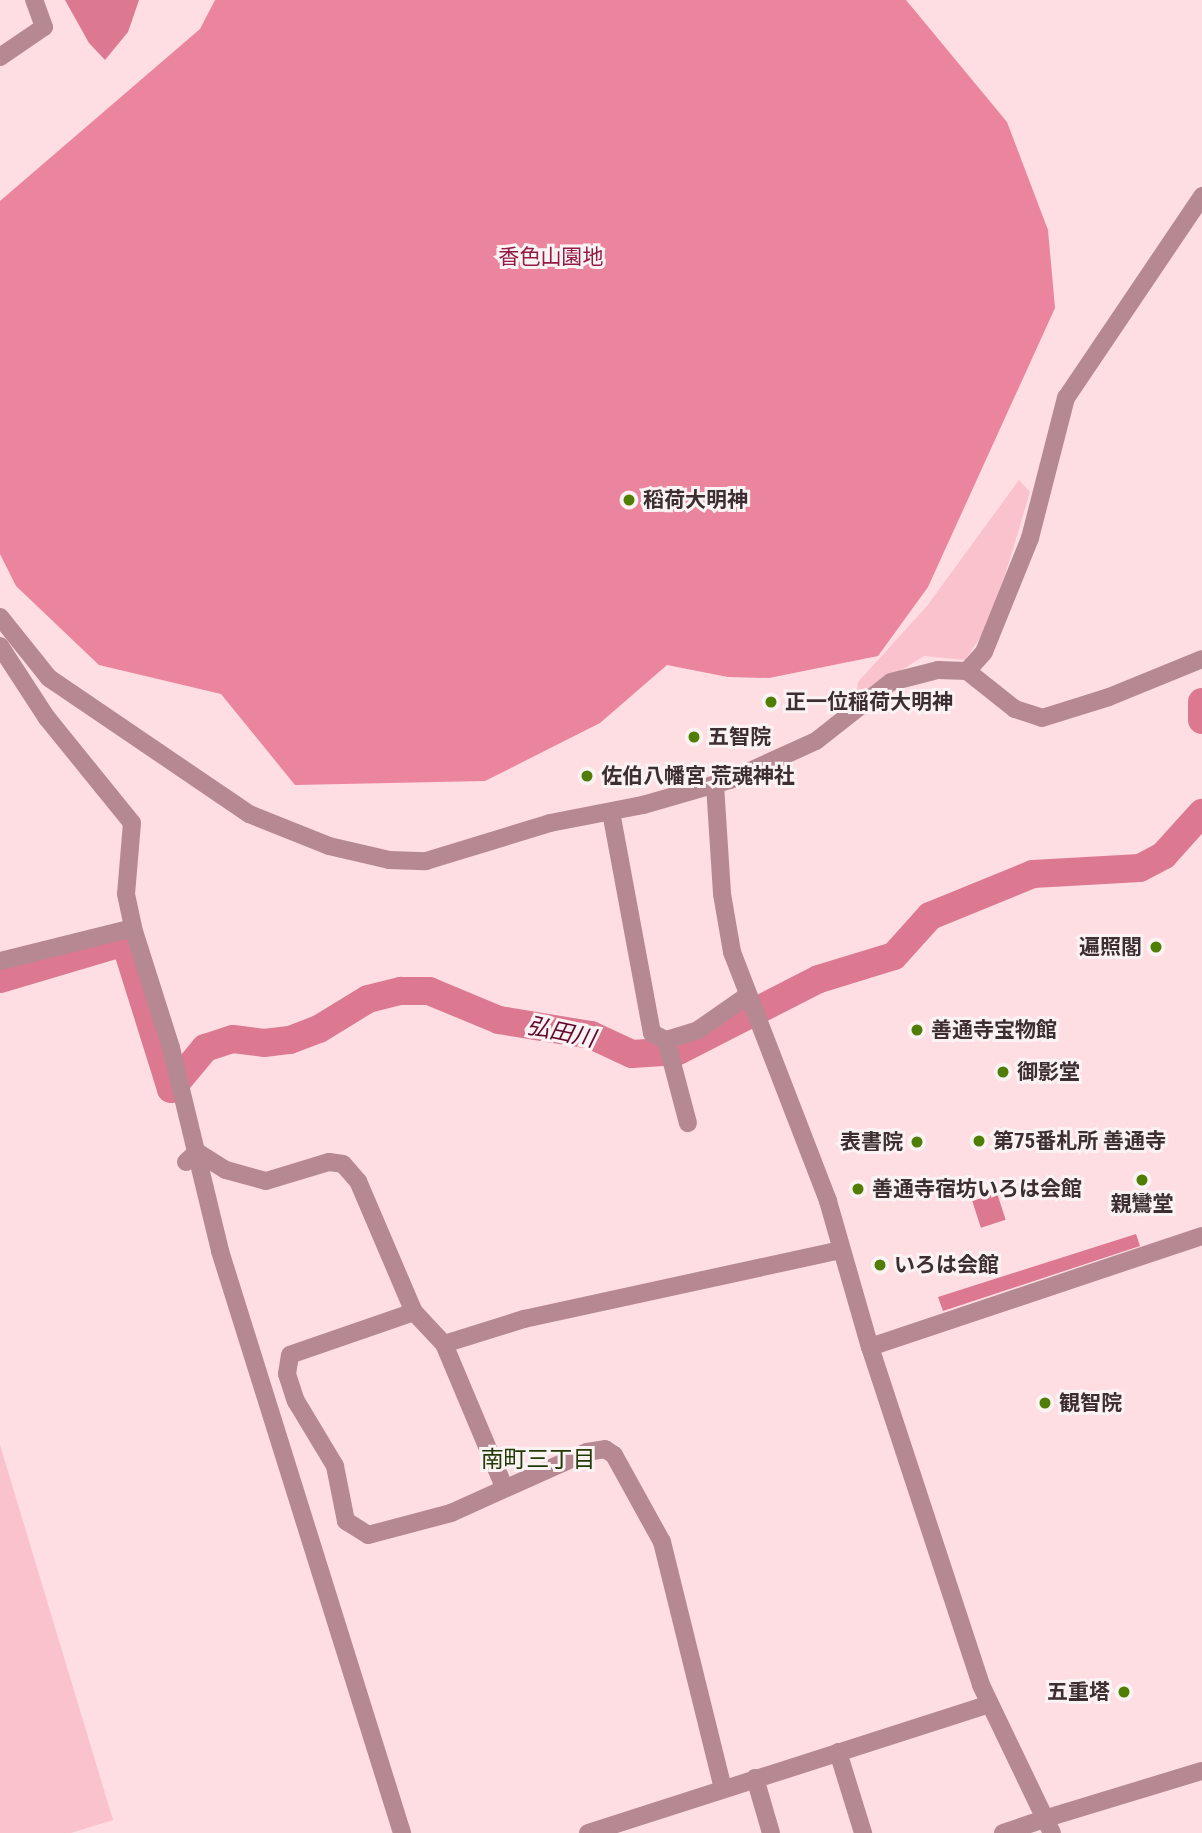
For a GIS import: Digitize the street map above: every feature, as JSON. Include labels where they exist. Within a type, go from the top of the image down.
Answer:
[{"type":"street","points":[[0,57],[44,27],[34,0]]},
{"type":"street","points":[[967,671],[984,652],[1030,538],[1066,398],[1202,195]]},
{"type":"street","points":[[0,617],[48,678],[109,723],[249,814],[328,846],[389,860],[426,861],[550,822],[611,812],[715,785],[816,741],[891,682],[938,670],[967,671],[1016,709],[1042,718],[1098,702],[1202,659]]},
{"type":"street","points":[[0,646],[47,718],[132,823],[126,894],[133,928],[159,1005],[191,1157],[402,1833]]},
{"type":"street","points":[[715,785],[722,894],[732,952],[805,1138],[870,1347],[981,1685],[1049,1826]]},
{"type":"street","points":[[611,812],[652,1033],[666,1040],[698,1030],[748,998]]},
{"type":"street","points":[[0,961],[133,928]]},
{"type":"street","points":[[666,1040],[688,1123]]},
{"type":"street","points":[[191,1157],[266,1181],[329,1163],[343,1164],[358,1181],[414,1312],[444,1344],[504,1487]]},
{"type":"street","points":[[870,1347],[1202,1236]]},
{"type":"street","points":[[444,1344],[524,1319],[840,1250]]},
{"type":"street","points":[[414,1312],[290,1355],[287,1374],[296,1401],[335,1466],[346,1521],[368,1535],[451,1513],[587,1452],[605,1449],[614,1455],[662,1542],[723,1789]]},
{"type":"street","points":[[588,1833],[990,1704]]},
{"type":"street","points":[[838,1752],[863,1833]]},
{"type":"street","points":[[1003,1833],[1049,1826],[1202,1771]]},
{"type":"street","points":[[755,1778],[771,1833]]},
{"type":"shaded area","points":[[65,0],[139,0],[128,32],[105,60],[89,43]]},
{"type":"shaded area","points":[[1019,480],[1030,492],[1006,572],[983,633],[965,660],[924,656],[856,698],[858,682],[927,606]]},
{"type":"shaded area","points":[[997,1193],[1006,1220],[981,1228],[972,1201]]},
{"type":"shaded area","points":[[1136,1234],[1140,1246],[943,1311],[938,1297]]},
{"type":"shaded area","points":[[0,1445],[113,1820],[71,1833],[0,1833]]},
{"type":"green space","name":"香色山園地","points":[[215,0],[906,0],[1007,122],[1048,230],[1055,308],[928,587],[878,656],[769,678],[728,677],[667,665],[600,723],[485,781],[295,785],[221,694],[99,665],[16,586],[0,554],[0,201],[200,29]]},
{"type":"waterway","name":"弘田川","points":[[1202,702],[1202,720]]},
{"type":"waterway","name":"弘田川","points":[[0,979],[125,942],[171,1089],[205,1048],[233,1039],[264,1043],[290,1040],[319,1029],[368,999],[401,991],[429,991],[499,1020],[591,1035],[632,1054],[678,1051],[819,979],[894,956],[930,916],[1033,874],[1140,868],[1164,855],[1202,813]]},
{"type":"place","name":"稻荷大明神","points":[[629,500]]},
{"type":"place","name":"正一位稲荷大明神","points":[[771,702]]},
{"type":"place","name":"五智院","points":[[694,737]]},
{"type":"place","name":"佐伯八幡宮 荒魂神社","points":[[587,776]]},
{"type":"place","name":"遍照閣","points":[[1156,947]]},
{"type":"place","name":"善通寺宝物館","points":[[917,1030]]},
{"type":"place","name":"御影堂","points":[[1003,1072]]},
{"type":"place","name":"第75番札所 善通寺","points":[[979,1141]]},
{"type":"place","name":"表書院","points":[[917,1142]]},
{"type":"place","name":"親鸞堂","points":[[1142,1180]]},
{"type":"place","name":"善通寺宿坊いろは会館","points":[[858,1189]]},
{"type":"place","name":"いろは会館","points":[[880,1265]]},
{"type":"place","name":"観智院","points":[[1045,1403]]},
{"type":"place","name":"五重塔","points":[[1124,1692]]},
{"type":"district","name":"南町三丁目","points":[[538,1460]]}]
